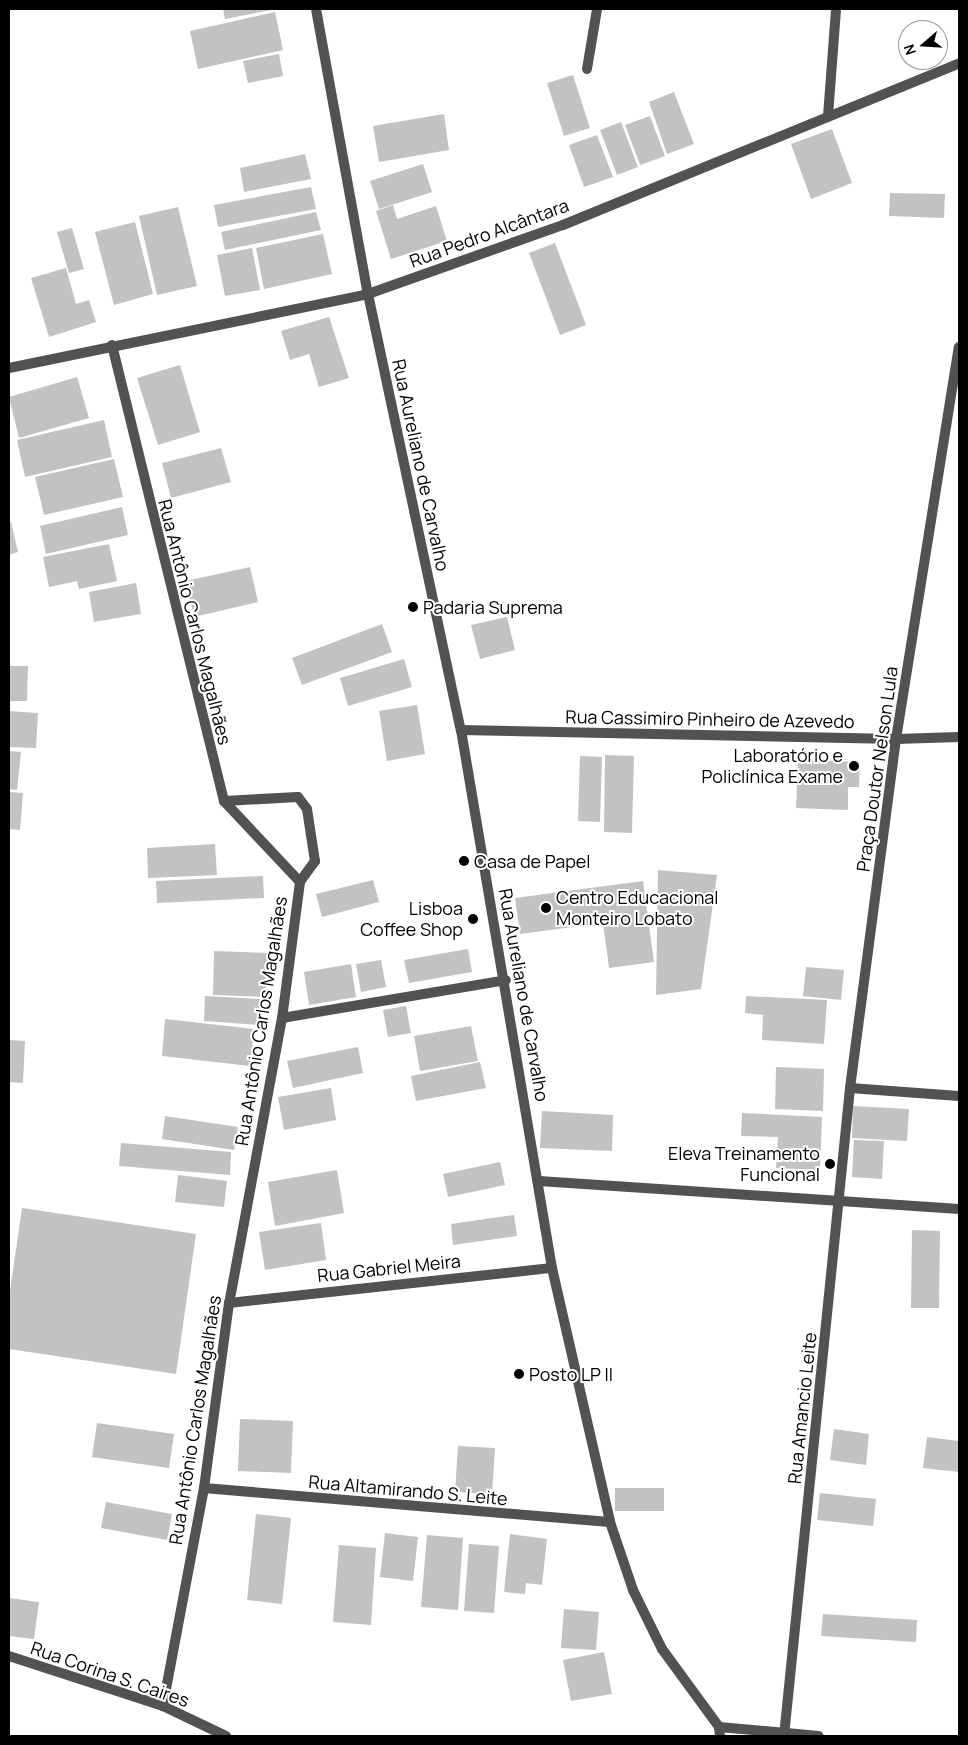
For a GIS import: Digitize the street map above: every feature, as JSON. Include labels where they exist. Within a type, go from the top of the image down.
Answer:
[{"type":"street","name":"Rua Aureliano de Carvalho","points":[[316,9],[368,294],[461,730],[506,980],[552,1268],[610,1522],[633,1590],[662,1649],[719,1732]]},
{"type":"street","points":[[587,69],[597,9]]},
{"type":"street","points":[[828,116],[836,9]]},
{"type":"street","name":"Rua Pedro Alcântara","points":[[9,368],[368,294],[563,225],[959,63]]},
{"type":"street","name":"Rua Antônio Carlos Magalhães","points":[[112,346],[224,801],[300,882],[282,1018],[229,1303],[204,1488],[163,1706]]},
{"type":"street","name":"Praça Doutor Nelson Lula","points":[[850,1088],[896,740],[959,347]]},
{"type":"street","name":"Rua Cassimiro Pinheiro de Azevedo","points":[[461,730],[896,740],[959,736]]},
{"type":"street","points":[[224,801],[298,797],[307,809],[314,861],[300,882]]},
{"type":"street","points":[[282,1018],[506,980]]},
{"type":"street","points":[[850,1088],[959,1096]]},
{"type":"street","name":"Rua Amancio Leite","points":[[784,1734],[850,1088]]},
{"type":"street","points":[[539,1181],[840,1199],[959,1209]]},
{"type":"street","name":"Rua Gabriel Meira","points":[[229,1303],[552,1268]]},
{"type":"street","name":"Rua Altamirando S. Leite","points":[[204,1488],[610,1522]]},
{"type":"street","name":"Rua Corina S. Caires","points":[[9,1656],[163,1706],[226,1736]]},
{"type":"street","points":[[719,1732],[819,1736]]},
{"type":"building","points":[[223,9],[271,9],[271,10],[225,19]]},
{"type":"building","points":[[275,12],[283,50],[198,69],[190,31]]},
{"type":"building","points":[[279,54],[283,76],[248,83],[243,61]]},
{"type":"building","points":[[573,75],[590,128],[564,136],[547,83]]},
{"type":"building","points":[[674,92],[694,144],[667,154],[649,102]]},
{"type":"building","points":[[444,114],[449,150],[379,162],[373,126]]},
{"type":"building","points":[[650,116],[665,156],[640,165],[625,125]]},
{"type":"building","points":[[621,122],[638,167],[617,175],[600,130]]},
{"type":"building","points":[[832,129],[852,183],[811,199],[791,144]]},
{"type":"building","points":[[597,135],[613,177],[584,187],[569,145]]},
{"type":"building","points":[[305,154],[311,179],[244,192],[240,168]]},
{"type":"building","points":[[423,164],[432,192],[379,209],[370,181]]},
{"type":"building","points":[[311,187],[316,209],[218,227],[214,205]]},
{"type":"building","points":[[890,193],[945,194],[944,218],[889,216]]},
{"type":"building","points":[[393,205],[397,219],[436,206],[447,241],[391,259],[376,211]]},
{"type":"building","points":[[178,207],[197,286],[157,295],[139,216]]},
{"type":"building","points":[[316,212],[321,230],[225,250],[221,232]]},
{"type":"building","points":[[135,222],[153,294],[114,305],[95,232]]},
{"type":"building","points":[[72,228],[84,269],[69,273],[57,232]]},
{"type":"building","points":[[323,234],[332,274],[264,289],[256,248]]},
{"type":"building","points":[[555,243],[586,325],[560,335],[529,253]]},
{"type":"building","points":[[252,248],[260,290],[225,296],[217,255]]},
{"type":"building","points":[[66,268],[76,304],[89,300],[96,322],[49,337],[31,278]]},
{"type":"building","points":[[329,317],[349,378],[319,387],[309,354],[290,360],[281,331]]},
{"type":"building","points":[[180,365],[200,432],[158,445],[137,378]]},
{"type":"building","points":[[77,377],[89,418],[19,438],[9,397]]},
{"type":"building","points":[[104,420],[112,457],[25,477],[17,440]]},
{"type":"building","points":[[221,448],[231,482],[171,498],[162,463]]},
{"type":"building","points":[[114,459],[123,497],[44,515],[35,477]]},
{"type":"building","points":[[122,507],[128,535],[46,554],[40,526]]},
{"type":"building","points":[[11,522],[18,552],[9,555],[9,523]]},
{"type":"building","points":[[109,544],[117,581],[79,589],[77,581],[49,587],[43,557]]},
{"type":"building","points":[[250,567],[258,602],[194,617],[186,581]]},
{"type":"building","points":[[136,583],[141,614],[94,622],[89,592]]},
{"type":"building","points":[[507,617],[515,650],[480,659],[471,625]]},
{"type":"building","points":[[382,624],[392,652],[302,685],[292,658]]},
{"type":"building","points":[[404,659],[412,687],[348,706],[340,678]]},
{"type":"building","points":[[9,666],[28,666],[27,701],[9,701]]},
{"type":"building","points":[[417,705],[425,754],[387,761],[379,711]]},
{"type":"building","points":[[9,711],[38,713],[36,748],[9,747]]},
{"type":"building","points":[[9,751],[21,752],[17,790],[9,789]]},
{"type":"building","points":[[605,755],[634,756],[632,833],[604,832]]},
{"type":"building","points":[[580,756],[602,757],[600,822],[578,821]]},
{"type":"building","points":[[798,760],[860,762],[859,787],[848,787],[848,810],[796,808]]},
{"type":"building","points":[[9,792],[23,793],[20,830],[9,829]]},
{"type":"building","points":[[215,844],[217,875],[148,878],[147,848]]},
{"type":"building","points":[[658,870],[717,875],[701,989],[656,995]]},
{"type":"building","points":[[263,876],[264,898],[157,903],[156,881]]},
{"type":"building","points":[[373,880],[379,902],[322,917],[316,894]]},
{"type":"building","points":[[643,881],[654,962],[609,968],[603,923],[520,934],[515,898]]},
{"type":"building","points":[[468,949],[472,972],[409,983],[404,960]]},
{"type":"building","points":[[214,951],[267,953],[266,997],[213,995]]},
{"type":"building","points":[[381,960],[386,987],[361,992],[356,964]]},
{"type":"building","points":[[351,964],[356,997],[309,1005],[304,972]]},
{"type":"building","points":[[806,967],[844,970],[841,1000],[803,996]]},
{"type":"building","points":[[205,996],[260,999],[259,1025],[204,1021]]},
{"type":"building","points":[[746,996],[827,1000],[824,1044],[762,1040],[763,1015],[745,1013]]},
{"type":"building","points":[[406,1006],[411,1033],[388,1037],[383,1010]]},
{"type":"building","points":[[165,1019],[254,1029],[250,1066],[162,1056]]},
{"type":"building","points":[[471,1026],[478,1061],[420,1071],[414,1036]]},
{"type":"building","points":[[9,1040],[25,1041],[23,1083],[9,1082]]},
{"type":"building","points":[[358,1047],[363,1073],[293,1088],[287,1061]]},
{"type":"building","points":[[480,1062],[486,1088],[416,1101],[411,1076]]},
{"type":"building","points":[[776,1067],[824,1069],[823,1111],[775,1109]]},
{"type":"building","points":[[331,1088],[336,1120],[284,1130],[278,1097]]},
{"type":"building","points":[[853,1106],[909,1109],[907,1141],[852,1138]]},
{"type":"building","points":[[542,1111],[613,1115],[612,1151],[540,1148]]},
{"type":"building","points":[[742,1113],[822,1117],[820,1170],[776,1168],[778,1137],[741,1136]]},
{"type":"building","points":[[165,1116],[238,1127],[234,1150],[162,1139]]},
{"type":"building","points":[[854,1140],[884,1141],[882,1179],[852,1177]]},
{"type":"building","points":[[121,1143],[231,1152],[230,1175],[119,1166]]},
{"type":"building","points":[[500,1162],[505,1185],[448,1197],[443,1174]]},
{"type":"building","points":[[337,1170],[344,1213],[275,1226],[268,1182]]},
{"type":"building","points":[[178,1175],[227,1181],[224,1207],[175,1202]]},
{"type":"building","points":[[22,1208],[196,1234],[176,1374],[9,1349],[9,1298]]},
{"type":"building","points":[[514,1215],[517,1236],[453,1245],[451,1224]]},
{"type":"building","points":[[321,1223],[326,1260],[265,1270],[259,1232]]},
{"type":"building","points":[[912,1230],[940,1231],[939,1308],[911,1308]]},
{"type":"building","points":[[240,1419],[293,1421],[291,1473],[238,1471]]},
{"type":"building","points":[[97,1423],[174,1434],[169,1468],[92,1457]]},
{"type":"building","points":[[834,1429],[869,1434],[866,1465],[830,1460]]},
{"type":"building","points":[[927,1437],[959,1441],[959,1472],[923,1468]]},
{"type":"building","points":[[458,1446],[495,1448],[492,1494],[455,1492]]},
{"type":"building","points":[[615,1488],[664,1488],[664,1511],[615,1511]]},
{"type":"building","points":[[820,1493],[876,1499],[873,1526],[817,1520]]},
{"type":"building","points":[[106,1502],[172,1514],[167,1540],[101,1528]]},
{"type":"building","points":[[256,1514],[291,1518],[282,1604],[247,1600]]},
{"type":"building","points":[[385,1533],[418,1537],[413,1581],[380,1577]]},
{"type":"building","points":[[510,1534],[547,1539],[542,1585],[526,1583],[525,1594],[504,1592]]},
{"type":"building","points":[[427,1535],[463,1538],[458,1610],[421,1607]]},
{"type":"building","points":[[469,1544],[499,1546],[494,1613],[464,1611]]},
{"type":"building","points":[[339,1545],[376,1548],[371,1625],[333,1622]]},
{"type":"building","points":[[9,1598],[39,1602],[34,1639],[9,1636]]},
{"type":"building","points":[[564,1609],[599,1612],[596,1650],[561,1648]]},
{"type":"building","points":[[823,1614],[917,1620],[916,1642],[821,1636]]},
{"type":"building","points":[[604,1652],[612,1694],[571,1701],[563,1660]]},
{"type":"place","name":"Padaria Suprema","points":[[413,607]]},
{"type":"place","name":"Laboratório e Policlínica Exame","points":[[854,766]]},
{"type":"place","name":"Casa de Papel","points":[[464,861]]},
{"type":"place","name":"Centro Educacional Monteiro Lobato","points":[[546,908]]},
{"type":"place","name":"Lisboa Coffee Shop","points":[[473,919]]},
{"type":"place","name":"Eleva Treinamento Funcional","points":[[830,1164]]},
{"type":"place","name":"Posto LP II","points":[[519,1374]]}]
